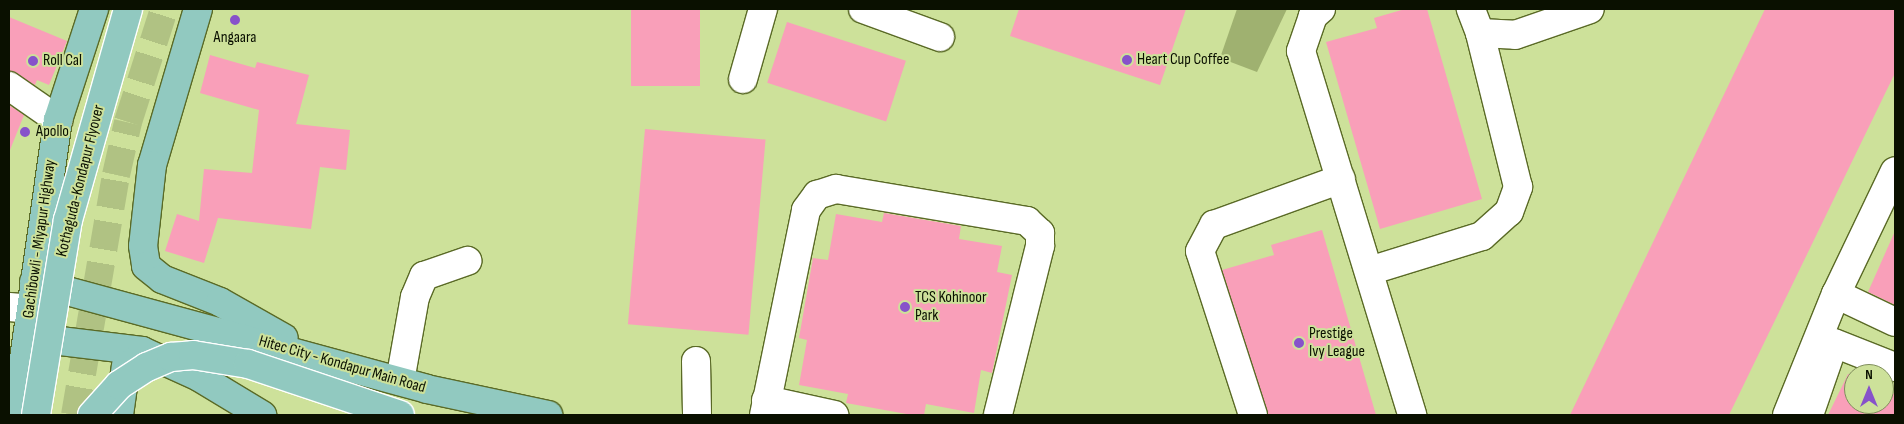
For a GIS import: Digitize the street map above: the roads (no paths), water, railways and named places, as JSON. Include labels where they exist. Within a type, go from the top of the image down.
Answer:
[{"type":"main road","name":"Gachibowli - Miyapur Highway","points":[[16,415],[28,337],[20,308],[34,282],[58,120],[94,9]]},
{"type":"main road","name":"Kothaguda-Kondapur Flyover","points":[[36,415],[68,220],[128,9]]},
{"type":"main road","points":[[198,9],[152,165],[143,246],[146,266],[162,279],[220,302],[324,359]]},
{"type":"main road","name":"Hitec City - Kondapur Main Road","points":[[34,282],[400,381],[548,415]]},
{"type":"main road","points":[[119,415],[129,347],[137,310]]},
{"type":"main road","points":[[28,337],[129,347],[199,377],[255,410]]},
{"type":"main road","points":[[92,415],[119,385],[147,366],[171,357],[193,355],[248,364],[400,415]]},
{"type":"main road","points":[[220,415],[255,410]]},
{"type":"street","points":[[743,79],[762,9]]},
{"type":"street","points":[[863,9],[940,37]]},
{"type":"street","points":[[1321,9],[1313,16],[1301,51],[1412,415]]},
{"type":"street","points":[[1476,21],[1515,35],[1590,9]]},
{"type":"street","points":[[1369,272],[1482,236],[1509,212],[1518,187],[1476,21]]},
{"type":"street","points":[[9,86],[58,120]]},
{"type":"street","points":[[1787,415],[1836,294],[1895,171]]},
{"type":"street","points":[[1252,415],[1200,250],[1214,224],[1341,179]]},
{"type":"street","points":[[834,415],[765,408],[806,210],[817,195],[836,188],[1027,221],[1040,232],[1040,246],[998,415]]},
{"type":"street","points":[[400,381],[415,297],[424,276],[467,261]]},
{"type":"street","points":[[1836,294],[1895,322]]},
{"type":"street","points":[[1809,415],[1834,343],[1895,367]]},
{"type":"street","points":[[696,361],[697,415]]},
{"type":"tunnel","points":[[75,415],[116,175],[128,122],[164,9]]},
{"type":"place","name":"Angaara","points":[[235,20]]},
{"type":"place","name":"Heart Cup Coffee","points":[[1127,60]]},
{"type":"place","name":"Roll Cal","points":[[33,61]]},
{"type":"place","name":"Apollo","points":[[25,132]]},
{"type":"place","name":"TCS Kohinoor Park","points":[[905,307]]},
{"type":"place","name":"Prestige Ivy League","points":[[1299,343]]}]
